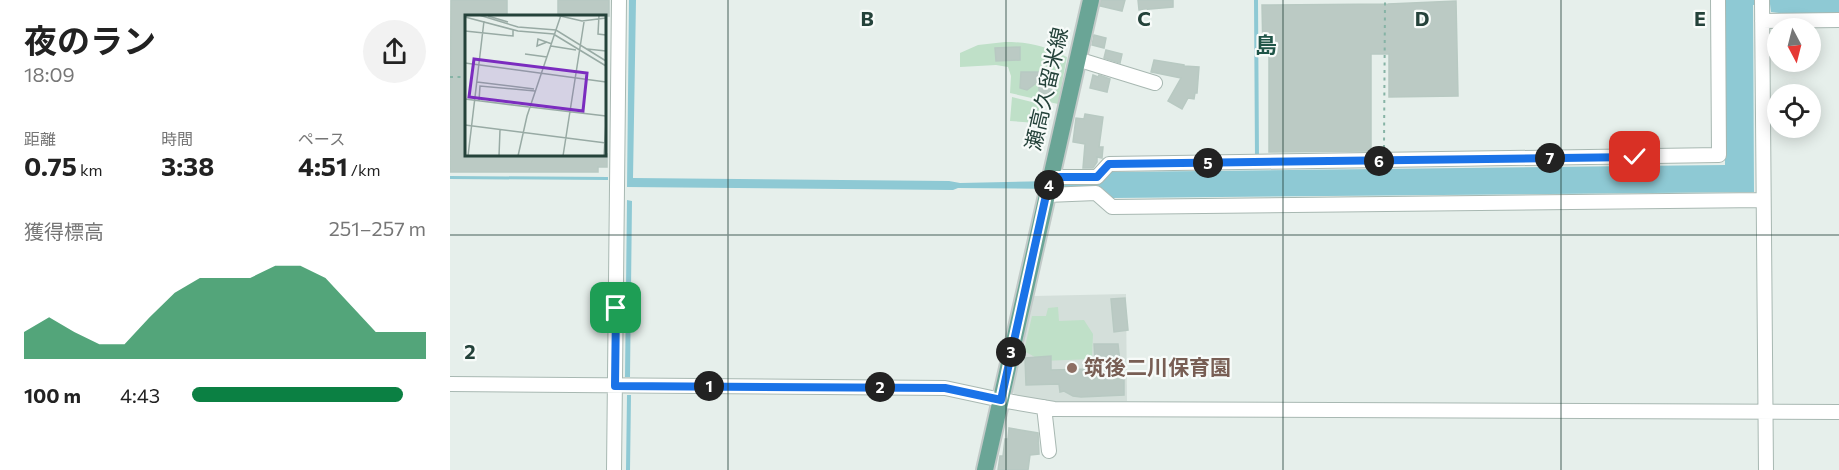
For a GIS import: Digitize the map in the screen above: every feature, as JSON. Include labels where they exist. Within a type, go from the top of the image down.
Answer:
[{"type":"main road","name":"瀬高久留米線","points":[[986,470],[1091,0]]},
{"type":"street","points":[[614,470],[619,0]]},
{"type":"street","points":[[1050,177],[1097,177],[1109,164],[1719,155],[1718,0]]},
{"type":"street","points":[[1766,470],[1762,10],[1839,20]]},
{"type":"street","points":[[1077,59],[1155,83]]},
{"type":"street","points":[[1047,195],[1096,193],[1112,207],[1763,200]]},
{"type":"street","points":[[450,384],[945,388],[1054,409],[1839,412]]},
{"type":"street","points":[[1044,407],[1049,451]]},
{"type":"path","points":[[1384,161],[1385,1]]},
{"type":"shaded area","name":"筑後二川保育園","points":[[1126,294],[1127,401],[1062,403],[1015,395],[1012,391],[1034,296]]},
{"type":"green space","points":[[1005,42],[1037,45],[1067,57],[1058,104],[1010,93],[1011,76],[1008,67],[996,65],[960,67],[960,53],[978,45]]},
{"type":"green space","points":[[1012,97],[1040,104],[1036,123],[1010,121]]},
{"type":"green space","points":[[1058,307],[1059,321],[1084,320],[1093,334],[1092,359],[1042,361],[1024,351],[1032,316],[1046,316],[1048,308]]},
{"type":"water","points":[[629,0],[636,0],[633,178],[949,181],[960,183],[1102,180],[1112,172],[1725,165],[1725,0],[1839,0],[1839,13],[1779,13],[1771,12],[1770,4],[1753,5],[1754,192],[1113,198],[1102,188],[958,188],[953,190],[627,187]]},
{"type":"water","points":[[450,176],[608,177],[608,180],[450,179]]},
{"type":"water","points":[[627,200],[632,201],[630,377],[625,377]]},
{"type":"water","points":[[627,395],[631,395],[630,470],[626,470]]},
{"type":"building","points":[[451,0],[507,0],[507,15],[465,15],[465,156],[606,156],[607,154],[607,167],[598,167],[598,172],[450,172]]},
{"type":"building","points":[[558,0],[609,0],[609,16],[558,15]]},
{"type":"building","points":[[1101,0],[1125,0],[1122,11],[1100,6]]},
{"type":"building","points":[[1138,0],[1173,0],[1173,7],[1139,10]]},
{"type":"building","points":[[1456,1],[1458,96],[1389,97],[1389,54],[1371,54],[1371,151],[1269,152],[1269,54],[1263,54],[1262,5]]},
{"type":"building","points":[[1094,35],[1106,38],[1104,48],[1092,45]]},
{"type":"building","points":[[1020,47],[1020,60],[996,61],[995,48]]},
{"type":"building","points":[[1106,50],[1122,54],[1120,63],[1104,58]]},
{"type":"building","points":[[1154,60],[1199,67],[1197,93],[1194,99],[1188,98],[1182,109],[1168,101],[1181,78],[1151,72]]},
{"type":"building","points":[[1021,72],[1051,73],[1051,78],[1058,80],[1054,95],[1039,93],[1039,81],[1027,90],[1020,88]]},
{"type":"building","points":[[1093,75],[1110,79],[1107,92],[1090,88]]},
{"type":"building","points":[[1085,114],[1103,117],[1099,147],[1103,147],[1102,158],[1097,157],[1093,168],[1083,168],[1085,144],[1073,142],[1076,118],[1084,119]]},
{"type":"building","points":[[1125,298],[1128,330],[1114,332],[1111,299]]},
{"type":"building","points":[[1094,344],[1118,344],[1121,372],[1124,373],[1124,395],[1081,397],[1064,391],[1060,392],[1059,384],[1026,385],[1025,358],[1051,356],[1051,370],[1090,369],[1089,364],[1095,363]]},
{"type":"building","points":[[1009,428],[1038,433],[1039,454],[1030,455],[1028,470],[998,470],[1005,439],[1008,439]]},
{"type":"waterway","points":[[1256,0],[1257,158]]},
{"type":"place","name":"筑後二川保育園","points":[[1072,368]]},
{"type":"district","name":"島","points":[[1266,45]]},
{"type":"route","points":[[616,308],[615,386],[945,388],[1001,400],[1050,177],[1097,177],[1109,164],[1635,157]]}]
